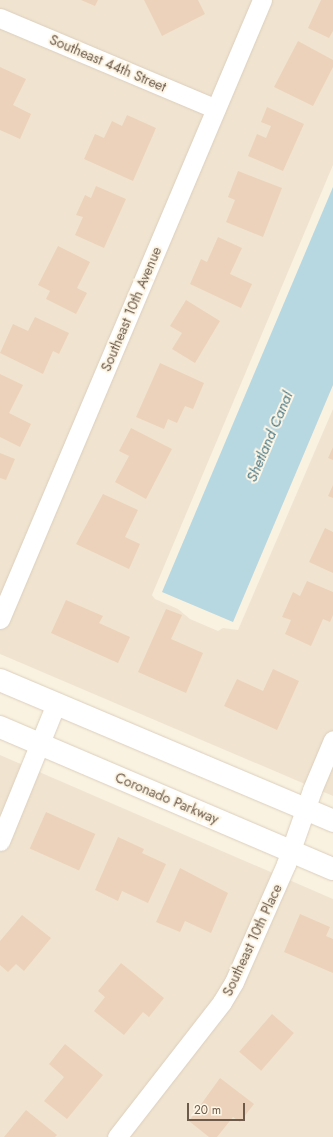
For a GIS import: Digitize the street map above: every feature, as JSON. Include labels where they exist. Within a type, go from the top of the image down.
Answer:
[{"type":"street","name":"Southeast 10th Avenue","points":[[0,619],[262,0]]},
{"type":"street","name":"Southeast 44th Street","points":[[0,18],[216,108]]},
{"type":"street","points":[[0,680],[333,821]]},
{"type":"street","points":[[0,841],[56,704]]},
{"type":"street","name":"Coronado Parkway","points":[[0,727],[333,869]]},
{"type":"street","name":"Southeast 10th Place","points":[[117,1137],[222,1002],[256,936],[291,852],[305,810],[333,740]]},
{"type":"shaded area","points":[[0,0],[333,0],[333,165],[152,595],[155,599],[178,609],[190,619],[218,631],[223,628],[238,630],[333,409],[333,796],[0,654]]},
{"type":"shaded area","points":[[0,755],[333,899],[333,1137],[0,1137]]},
{"type":"water","name":"Shetland Canal","points":[[333,187],[333,385],[233,622],[162,592]]},
{"type":"building","points":[[81,0],[98,0],[95,6]]},
{"type":"building","points":[[144,0],[198,0],[205,14],[162,36]]},
{"type":"building","points":[[321,0],[333,0],[333,31],[329,38],[308,28]]},
{"type":"building","points":[[298,41],[333,60],[333,67],[313,106],[274,87]]},
{"type":"building","points":[[0,67],[26,79],[13,105],[31,114],[20,139],[0,130]]},
{"type":"building","points":[[267,107],[304,124],[283,171],[248,156],[257,134],[266,138],[271,126],[261,122]]},
{"type":"building","points":[[127,115],[156,128],[133,181],[84,159],[95,134],[104,138],[112,121],[122,126]]},
{"type":"building","points":[[238,171],[282,188],[263,237],[226,222],[235,200],[228,197]]},
{"type":"building","points":[[96,186],[126,199],[104,248],[75,235],[83,217],[76,215],[85,195],[91,198]]},
{"type":"building","points":[[218,237],[242,248],[230,274],[252,284],[241,308],[190,284],[201,259],[207,262]]},
{"type":"building","points":[[58,246],[90,262],[77,288],[87,293],[76,314],[46,299],[50,291],[38,285]]},
{"type":"building","points":[[186,300],[220,321],[195,363],[172,349],[182,333],[170,326]]},
{"type":"building","points":[[35,317],[69,333],[59,354],[53,351],[43,374],[0,353],[13,324],[28,331]]},
{"type":"building","points":[[160,363],[204,383],[193,409],[185,406],[177,423],[168,419],[164,429],[136,417]]},
{"type":"building","points":[[0,374],[23,385],[9,413],[31,424],[20,447],[0,437]]},
{"type":"building","points":[[131,428],[172,449],[146,499],[115,482],[129,456],[119,451]]},
{"type":"building","points":[[333,447],[333,460],[328,458]]},
{"type":"building","points":[[0,453],[15,459],[6,480],[0,478]]},
{"type":"building","points":[[333,485],[333,498],[328,496]]},
{"type":"building","points":[[103,494],[138,510],[125,537],[140,544],[129,569],[76,544]]},
{"type":"building","points":[[325,528],[333,532],[333,573],[309,562]]},
{"type":"building","points":[[307,581],[333,592],[333,615],[330,622],[323,619],[311,646],[285,634],[291,620],[282,617],[293,592],[300,596]]},
{"type":"building","points":[[66,600],[103,616],[99,623],[130,637],[118,663],[51,633]]},
{"type":"building","points":[[166,609],[182,615],[171,639],[203,653],[186,693],[138,672]]},
{"type":"building","points":[[273,669],[299,681],[277,730],[224,706],[237,679],[263,691]]},
{"type":"building","points":[[46,812],[95,834],[79,871],[30,849]]},
{"type":"building","points":[[118,837],[144,849],[142,853],[166,864],[148,903],[122,891],[118,901],[95,890]]},
{"type":"building","points":[[180,868],[228,893],[211,933],[185,921],[180,932],[156,922]]},
{"type":"building","points":[[300,914],[330,927],[326,936],[333,939],[333,973],[284,952]]},
{"type":"building","points":[[22,915],[51,938],[24,971],[16,964],[8,972],[0,965],[0,941]]},
{"type":"building","points":[[121,963],[164,998],[149,1017],[143,1012],[124,1035],[94,1011],[105,997],[98,991]]},
{"type":"building","points":[[272,1014],[294,1033],[261,1071],[239,1052]]},
{"type":"building","points":[[65,1044],[103,1075],[67,1119],[44,1101],[64,1077],[49,1064]]},
{"type":"building","points":[[220,1078],[254,1104],[240,1122],[233,1117],[217,1137],[209,1137],[189,1121]]},
{"type":"building","points":[[26,1110],[57,1135],[55,1137],[4,1137]]}]
